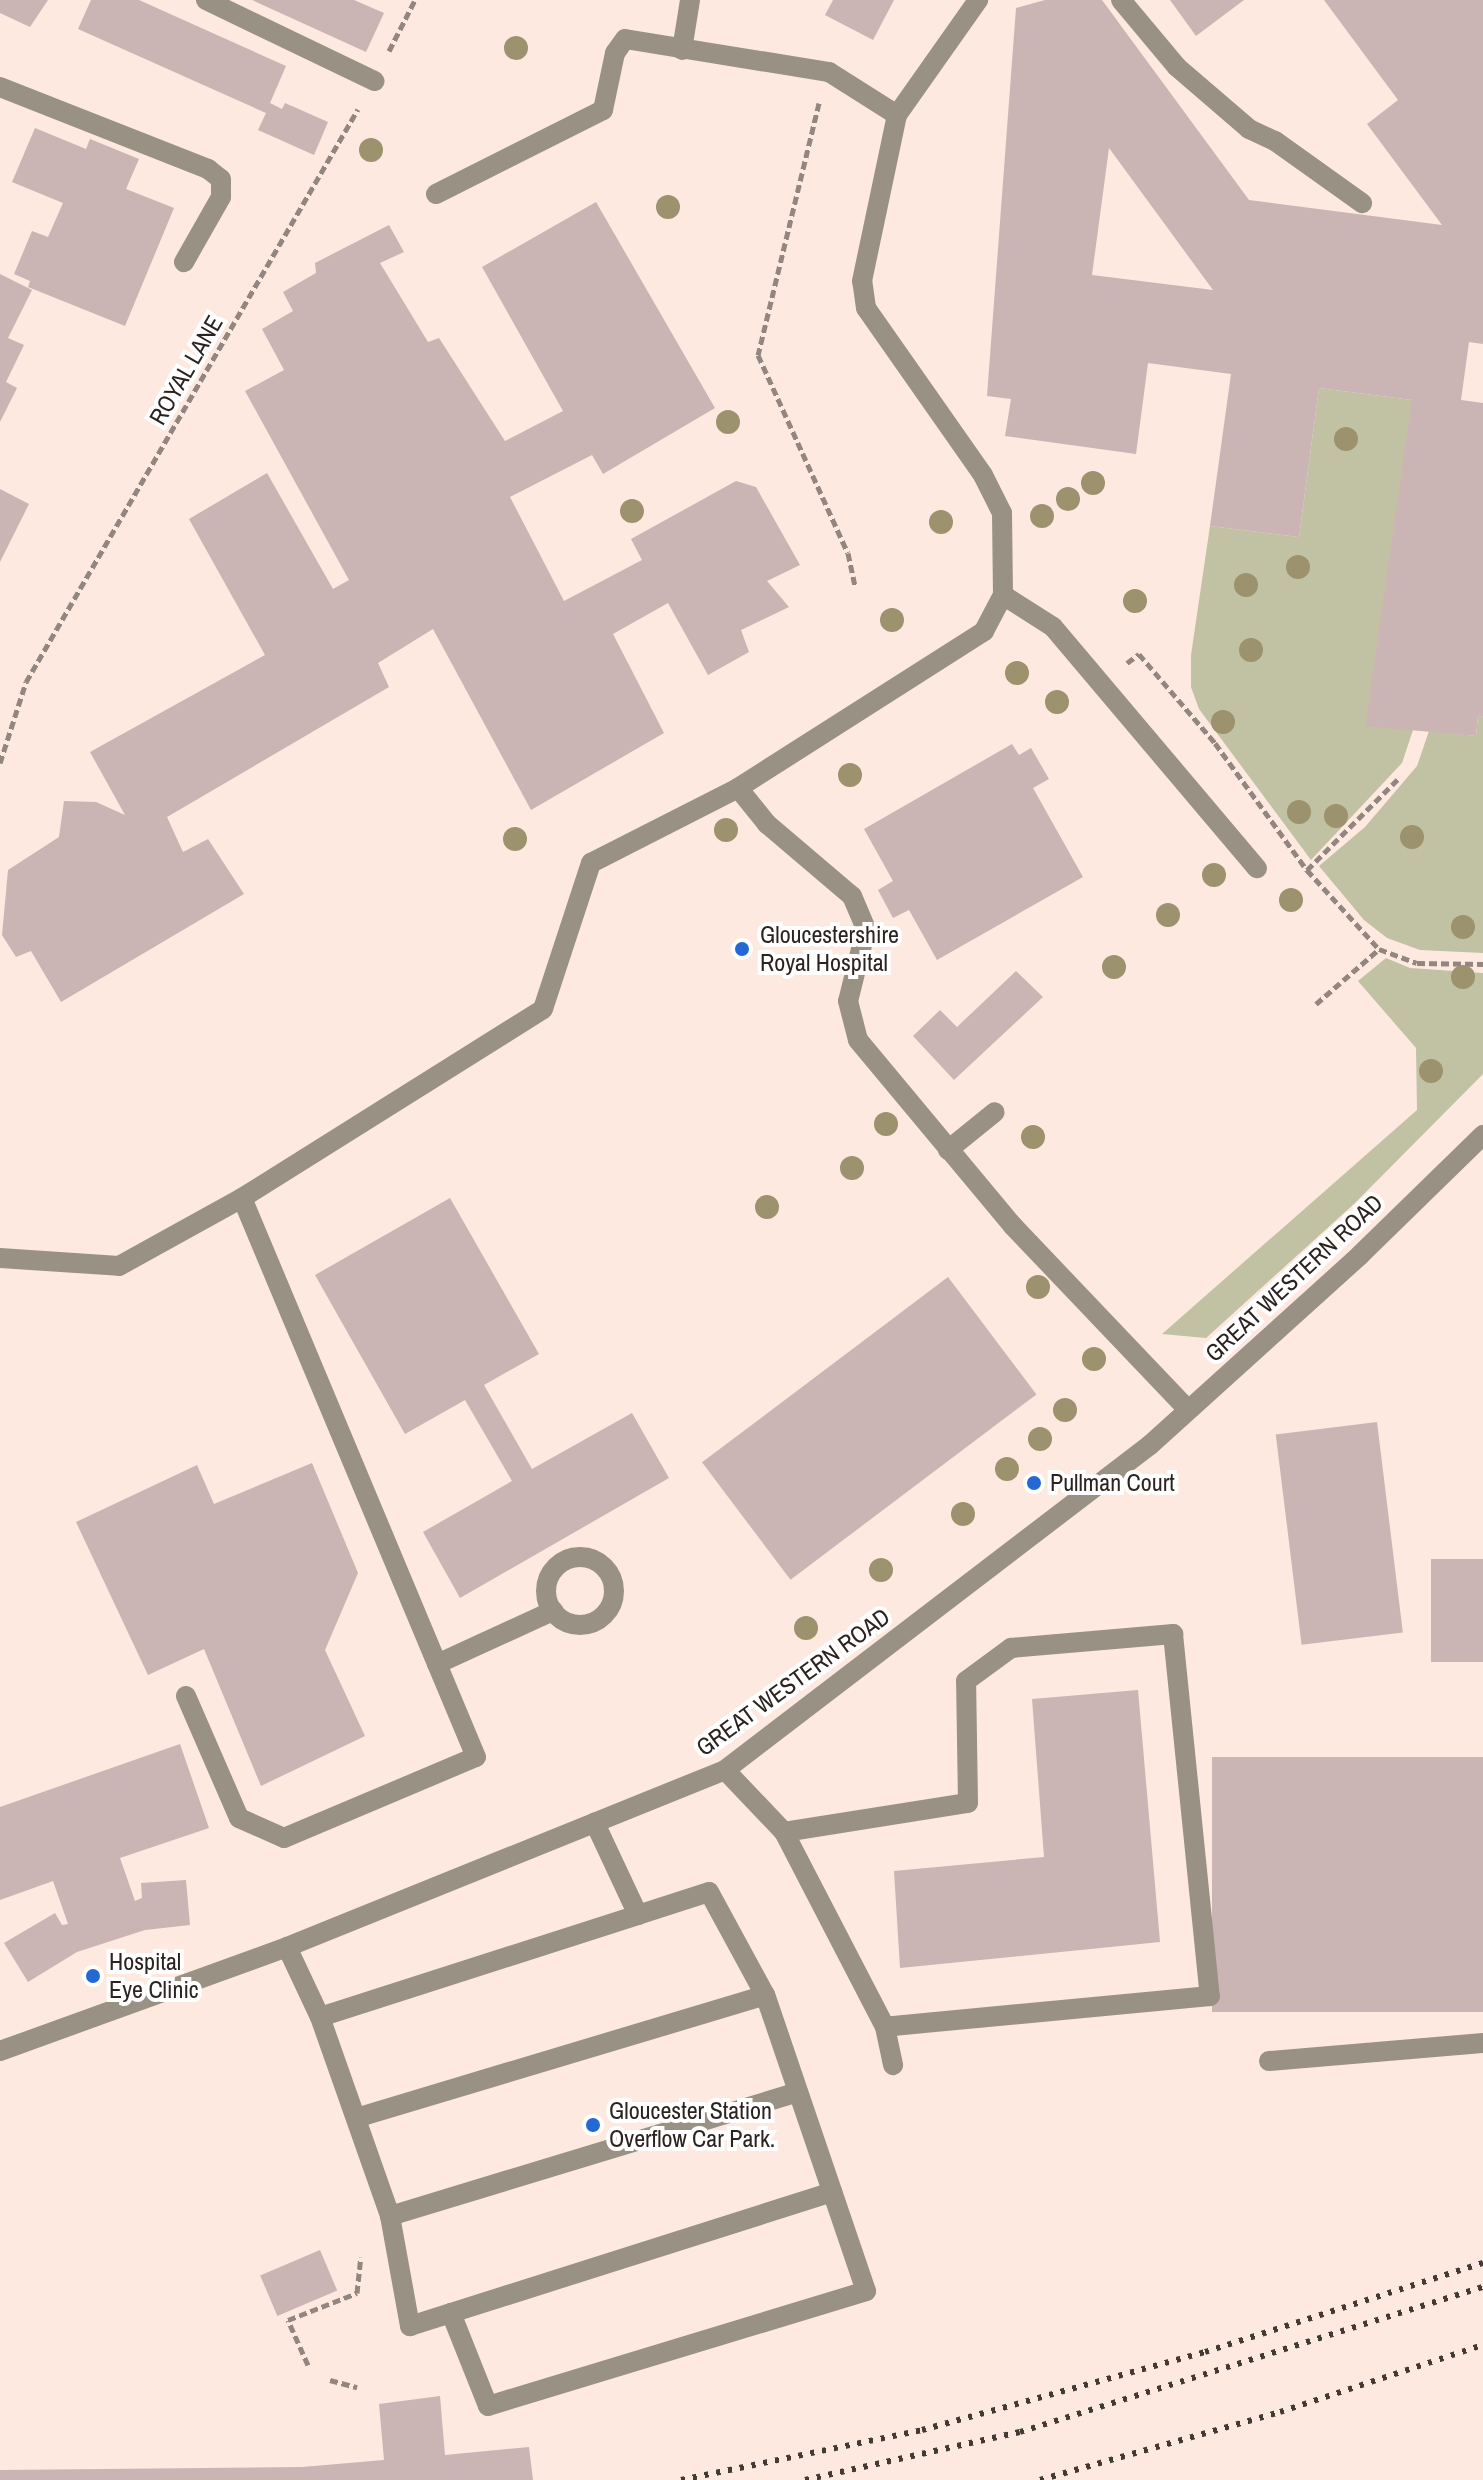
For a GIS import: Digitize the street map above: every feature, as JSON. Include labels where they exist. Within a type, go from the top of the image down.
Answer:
[{"type":"street","points":[[206,0],[374,81]]},
{"type":"street","points":[[682,50],[690,0]]},
{"type":"street","points":[[0,1258],[119,1266],[242,1198],[543,1009],[591,863],[738,788],[984,631],[1003,595],[1002,513],[983,475],[866,308],[862,281],[897,115],[978,0]]},
{"type":"street","points":[[1121,0],[1177,67],[1249,129],[1275,141],[1362,203]]},
{"type":"street","points":[[436,194],[603,110],[615,53],[625,39],[829,72],[897,115]]},
{"type":"street","points":[[0,87],[208,169],[221,179],[221,197],[184,262]]},
{"type":"street","points":[[1003,595],[1053,627],[1257,868]]},
{"type":"street","points":[[738,788],[767,824],[852,896],[866,929],[848,1001],[858,1040],[948,1150],[1188,1410]]},
{"type":"street","points":[[948,1150],[995,1112]]},
{"type":"street","name":"GREAT WESTERN ROAD","points":[[0,2051],[287,1947],[725,1770],[1150,1445],[1360,1255],[1483,1135]]},
{"type":"street","points":[[186,1696],[239,1818],[284,1838],[476,1757],[242,1198]]},
{"type":"street","points":[[437,1664],[553,1611]]},
{"type":"street","points":[[784,1832],[968,1803],[966,1681],[1011,1648],[1173,1634],[1210,1996],[885,2027]]},
{"type":"street","points":[[725,1770],[784,1832],[885,2027],[893,2065]]},
{"type":"street","points":[[595,1823],[638,1915]]},
{"type":"street","points":[[320,2017],[709,1892],[765,1995],[866,2291],[488,2406],[451,2313]]},
{"type":"street","points":[[287,1947],[320,2017],[390,2216],[410,2326],[832,2192]]},
{"type":"street","points":[[356,2118],[765,1995]]},
{"type":"street","points":[[1269,2061],[1483,2043]]},
{"type":"street","points":[[390,2216],[798,2092]]},
{"type":"path","name":"ROYAL LANE","points":[[0,763],[26,682],[374,81],[415,0]]},
{"type":"path","points":[[821,94],[758,355],[848,553],[855,587]]},
{"type":"path","points":[[1100,681],[1139,654],[1215,743],[1307,870],[1379,949],[1417,963],[1483,964]]},
{"type":"path","points":[[1307,870],[1398,779]]},
{"type":"path","points":[[1316,1004],[1379,949]]},
{"type":"path","points":[[308,2365],[288,2320],[357,2293],[363,2242]]},
{"type":"path","points":[[330,2380],[357,2387]]},
{"type":"green space","points":[[1319,388],[1412,400],[1413,730],[1402,763],[1311,860],[1199,709],[1191,687],[1191,655],[1210,526],[1299,537]]},
{"type":"green space","points":[[1478,716],[1483,717],[1483,953],[1420,950],[1387,938],[1364,920],[1319,866],[1365,827],[1417,766],[1429,731],[1476,736]]},
{"type":"green space","points":[[1386,958],[1410,968],[1483,973],[1483,1074],[1354,1204],[1206,1338],[1162,1334],[1417,1110],[1416,1048],[1358,981]]},
{"type":"building","points":[[0,0],[48,0],[30,27],[0,13]]},
{"type":"building","points":[[91,0],[139,0],[286,66],[270,103],[282,109],[285,103],[328,122],[314,155],[258,130],[266,113],[78,29]]},
{"type":"building","points":[[252,0],[354,0],[384,13],[366,52]]},
{"type":"building","points":[[833,0],[894,0],[873,40],[825,15]]},
{"type":"building","points":[[1045,0],[1102,0],[1249,200],[1442,225],[1367,124],[1398,100],[1324,0],[1483,0],[1483,344],[1469,342],[1461,400],[1483,403],[1483,717],[1478,716],[1476,736],[1365,726],[1412,400],[1319,388],[1299,537],[1210,526],[1231,374],[1148,363],[1136,454],[1005,436],[1011,399],[987,396],[1016,8]],"holes":[[[1109,148],[1213,290],[1092,275]]]},
{"type":"building","points":[[1170,0],[1244,0],[1196,36]]},
{"type":"building","points":[[35,128],[86,149],[90,139],[139,159],[126,189],[174,208],[125,326],[28,287],[30,281],[14,274],[32,231],[48,237],[63,203],[12,182]]},
{"type":"building","points":[[596,202],[715,408],[603,474],[592,455],[510,497],[564,601],[642,560],[631,539],[736,481],[756,487],[800,565],[767,581],[789,607],[741,630],[749,652],[708,675],[668,603],[613,634],[664,733],[531,810],[433,629],[378,663],[389,687],[167,817],[183,852],[208,839],[244,894],[61,1002],[31,951],[16,957],[2,935],[8,870],[59,837],[64,801],[96,802],[125,815],[90,752],[265,655],[189,519],[267,473],[333,589],[349,580],[245,391],[284,370],[262,329],[293,311],[283,292],[316,273],[315,263],[389,225],[404,252],[380,263],[428,342],[439,338],[505,441],[563,411],[482,267]]},
{"type":"building","points":[[0,274],[32,290],[8,338],[24,345],[6,382],[17,388],[0,422]]},
{"type":"building","points":[[0,489],[29,504],[0,562]]},
{"type":"building","points":[[1012,744],[1019,755],[1031,748],[1049,779],[1033,788],[1083,877],[937,960],[909,910],[893,918],[878,890],[893,881],[864,829]]},
{"type":"building","points":[[1016,971],[1043,997],[954,1080],[913,1036],[940,1010],[957,1027]]},
{"type":"building","points":[[450,1198],[539,1354],[484,1385],[532,1469],[632,1413],[669,1478],[460,1598],[423,1532],[512,1481],[465,1400],[405,1434],[315,1275]]},
{"type":"building","points":[[948,1277],[1036,1394],[790,1580],[702,1462]]},
{"type":"building","points":[[1377,1422],[1403,1632],[1302,1645],[1276,1434]]},
{"type":"building","points":[[312,1463],[358,1573],[325,1650],[365,1736],[261,1786],[204,1649],[148,1675],[76,1522],[197,1465],[214,1504]]},
{"type":"building","points":[[1431,1559],[1483,1559],[1483,1662],[1431,1662]]},
{"type":"building","points":[[1138,1690],[1160,1942],[900,1968],[894,1871],[1044,1857],[1032,1699]]},
{"type":"building","points":[[180,1744],[209,1828],[120,1858],[135,1901],[142,1898],[141,1883],[186,1880],[190,1925],[145,1930],[77,1952],[28,1982],[4,1943],[55,1913],[62,1925],[68,1924],[53,1881],[0,1900],[0,1807]]},
{"type":"building","points":[[1212,1757],[1483,1757],[1483,2012],[1212,2012]]},
{"type":"building","points":[[320,2250],[337,2291],[277,2316],[260,2275]]},
{"type":"building","points":[[440,2396],[445,2455],[529,2447],[533,2480],[0,2480],[0,2470],[302,2467],[384,2460],[379,2404]]},
{"type":"railway","points":[[681,2480],[922,2430],[1205,2352],[1483,2263]]},
{"type":"railway","points":[[805,2480],[1020,2432],[1483,2287]]},
{"type":"railway","points":[[1040,2480],[1280,2412],[1483,2345]]},
{"type":"place","name":"Gloucestershire Royal Hospital","points":[[742,949]]},
{"type":"place","name":"Pullman Court","points":[[1034,1483]]},
{"type":"place","name":"Hospital Eye Clinic","points":[[93,1976]]},
{"type":"place","name":"Gloucester Station Overflow Car Park.","points":[[593,2125]]}]
